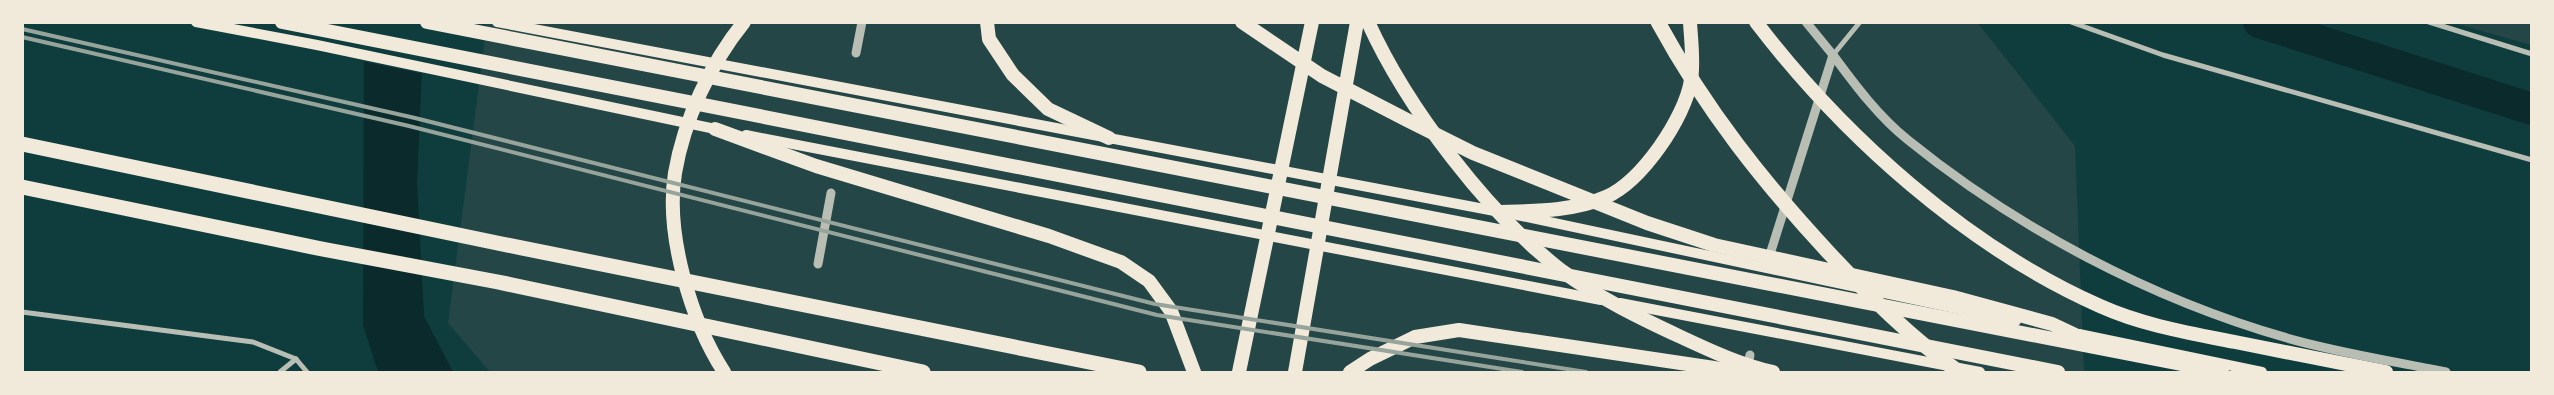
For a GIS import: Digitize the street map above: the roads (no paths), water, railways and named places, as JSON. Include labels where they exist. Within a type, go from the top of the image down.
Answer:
[{"type":"highway","points":[[282,22],[2058,372]]},
{"type":"highway","points":[[427,22],[2222,372]]},
{"type":"highway","points":[[724,372],[714,357],[694,311],[682,275],[674,214],[675,175],[680,152],[700,94],[728,42],[744,22]]},
{"type":"highway","points":[[987,22],[990,39],[1013,75],[1048,109],[1109,138]]},
{"type":"highway","points":[[1242,22],[1322,76],[1457,144],[1648,223],[1714,245],[1953,297],[2052,324],[2104,349]]},
{"type":"highway","points":[[1239,372],[1312,22]]},
{"type":"highway","points":[[1658,22],[1714,113],[1765,183],[1888,314],[1932,353],[1959,372]]},
{"type":"highway","points":[[1501,212],[1571,207],[1608,196],[1635,175],[1658,152],[1679,115],[1691,81],[1690,22]]},
{"type":"highway","points":[[1756,22],[1783,58],[1830,109],[1920,193],[1966,228],[2020,263],[2100,306],[2169,329],[2386,372]]},
{"type":"highway","points":[[1296,372],[1360,24]]},
{"type":"highway","points":[[1360,24],[1400,79],[1432,129],[1484,197],[1508,223],[1562,271],[1613,304],[1646,321],[1756,369],[1773,372]]},
{"type":"highway","points":[[715,129],[816,166],[1050,236],[1121,262],[1148,281],[1171,311],[1194,372]]},
{"type":"highway","points":[[22,144],[502,244],[1138,372]]},
{"type":"highway","points":[[22,187],[322,249],[498,282],[923,372]]},
{"type":"highway","points":[[1350,372],[1370,359],[1415,338],[1459,330],[1741,372]]},
{"type":"main road","points":[[196,22],[317,45],[715,129],[1980,372]]},
{"type":"main road","points":[[497,22],[1501,212],[2262,372]]},
{"type":"street","points":[[856,53],[862,22]]},
{"type":"street","points":[[1806,22],[1857,88],[1906,139],[1976,189],[2042,232],[2117,272],[2209,312],[2288,339],[2446,372]]},
{"type":"street","points":[[1771,251],[1833,55],[1860,22]]},
{"type":"street","points":[[2071,22],[2163,55],[2532,160]]},
{"type":"street","points":[[2429,22],[2532,54]]},
{"type":"street","points":[[818,264],[831,193]]},
{"type":"street","points":[[22,312],[253,342],[296,359],[307,372]]},
{"type":"street","points":[[1746,372],[1750,355]]},
{"type":"street","points":[[280,372],[296,359]]},
{"type":"waterway","points":[[2259,22],[2532,109]]},
{"type":"railway","points":[[22,29],[415,118],[1155,304],[1586,372]]},
{"type":"railway","points":[[22,37],[409,126],[1157,315],[1522,372]]}]
